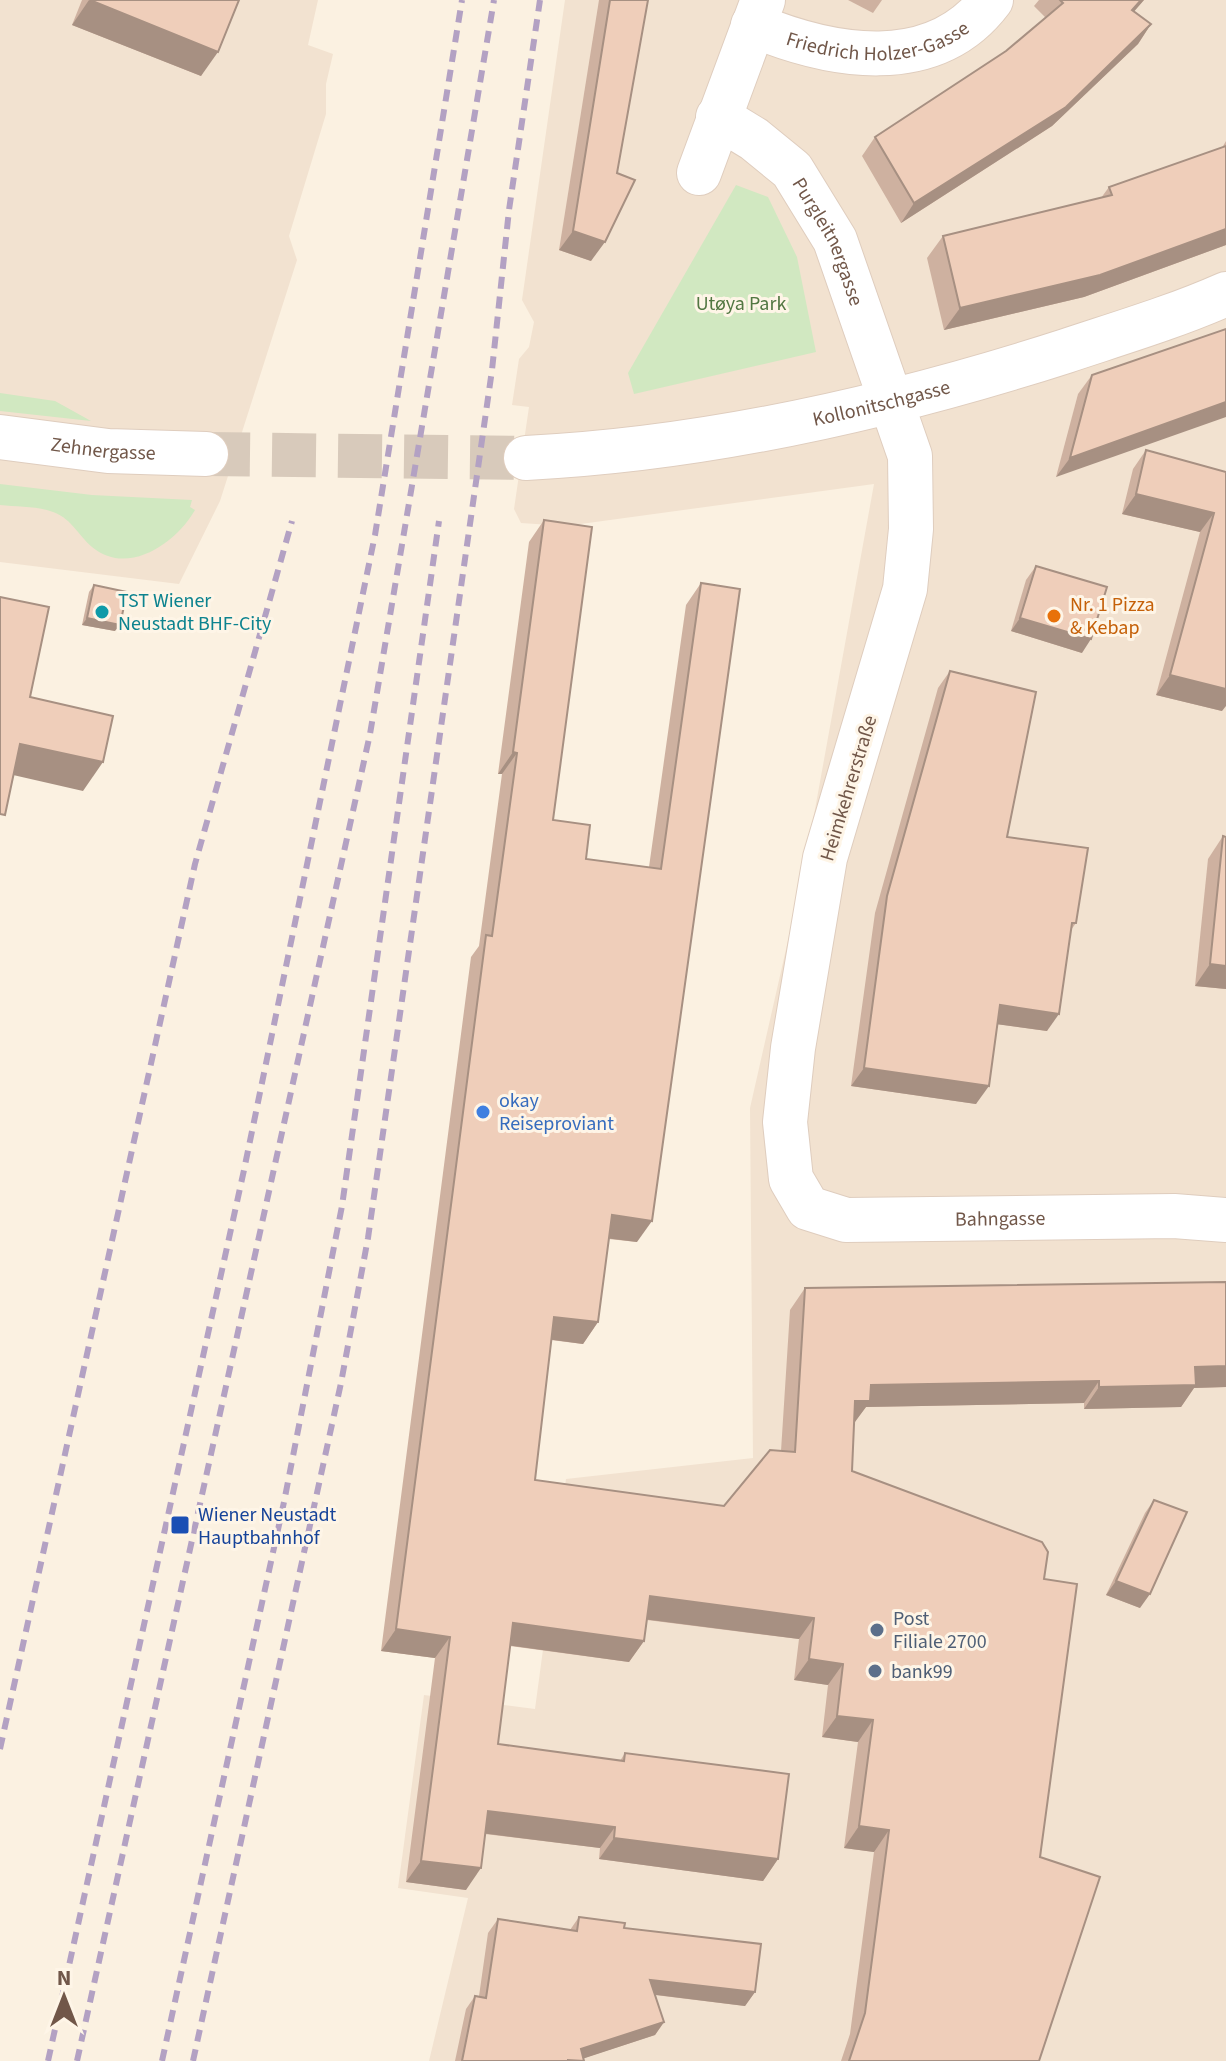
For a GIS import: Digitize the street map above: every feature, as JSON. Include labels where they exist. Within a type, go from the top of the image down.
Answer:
[{"type":"street","name":"Friedrich Holzer-Gasse","points":[[758,13],[795,43],[835,53],[896,52],[941,44],[991,0]]},
{"type":"street","points":[[699,173],[758,13]]},
{"type":"street","name":"Purgleitnergasse","points":[[718,117],[754,139],[792,170],[835,240],[891,401]]},
{"type":"street","name":"Kollonitschgasse","points":[[526,458],[596,455],[825,417],[971,382],[1182,313],[1226,294]]},
{"type":"street","name":"Heimkehrerstraße","points":[[791,1179],[785,1122],[825,858],[905,589],[911,529],[910,456],[891,401]]},
{"type":"street","name":"Zehnergasse","points":[[0,437],[108,451],[206,454]]},
{"type":"street","name":"Bahngasse","points":[[791,1179],[808,1208],[846,1220],[1174,1216],[1226,1220]]},
{"type":"shaded area","points":[[0,0],[318,0],[308,45],[333,54],[326,84],[326,114],[289,236],[297,260],[220,501],[179,584],[0,562]]},
{"type":"shaded area","points":[[565,0],[1226,0],[1226,2061],[429,2061],[468,1898],[398,1888],[424,1695],[535,1709],[566,1479],[753,1458],[750,1108],[804,870],[874,484],[566,526],[521,523],[514,509],[529,407],[512,405],[519,359],[529,347],[534,322],[522,300]]},
{"type":"green space","name":"Utøya Park","points":[[736,185],[768,197],[797,257],[816,352],[634,394],[628,373]]},
{"type":"green space","points":[[0,393],[55,401],[91,421],[0,411]]},
{"type":"green space","points":[[0,484],[92,495],[192,500],[190,507],[195,510],[164,544],[150,552],[121,559],[92,547],[69,522],[57,514],[38,508],[0,505]]},
{"type":"building","points":[[90,0],[239,0],[218,52]]},
{"type":"building","points":[[610,0],[648,0],[617,173],[635,180],[605,242],[573,231]]},
{"type":"building","points":[[1060,0],[1141,0],[1132,10],[1151,24],[1066,107],[914,203],[875,137],[1006,51],[1063,3]]},
{"type":"building","points":[[1226,146],[1226,229],[1100,275],[960,308],[943,236],[1112,195],[1109,187]]},
{"type":"building","points":[[1226,329],[1226,402],[1070,458],[1092,375]]},
{"type":"building","points":[[1146,450],[1226,472],[1226,689],[1170,675],[1214,513],[1136,494]]},
{"type":"building","points":[[544,520],[592,527],[553,820],[590,825],[586,859],[661,869],[701,583],[740,589],[652,1221],[612,1215],[598,1322],[554,1317],[535,1480],[724,1506],[770,1450],[795,1452],[805,1288],[1226,1282],[1226,1366],[1195,1367],[1196,1385],[1099,1387],[1099,1381],[871,1385],[870,1401],[855,1401],[852,1471],[1042,1542],[1048,1552],[1044,1579],[1077,1584],[1040,1857],[1100,1877],[1039,2061],[849,2061],[865,2013],[889,1830],[859,1826],[873,1720],[837,1716],[843,1664],[809,1659],[814,1618],[650,1596],[644,1641],[513,1623],[498,1744],[624,1761],[625,1753],[789,1774],[778,1859],[614,1838],[615,1827],[488,1811],[481,1868],[421,1861],[450,1637],[396,1629],[486,935],[492,936],[517,753],[513,752]]},
{"type":"building","name":"Nr. 1 Pizza & Kebap","points":[[1036,566],[1107,587],[1091,639],[1020,618]]},
{"type":"building","name":"TST Wiener Neustadt BHF-City","points":[[94,585],[127,592],[120,625],[87,618]]},
{"type":"building","points":[[0,597],[49,607],[30,697],[113,716],[103,762],[20,744],[5,815],[0,814]]},
{"type":"building","points":[[950,671],[1036,692],[1007,837],[1088,848],[1076,923],[1072,923],[1059,1014],[1000,1005],[989,1086],[864,1068],[887,896]]},
{"type":"building","points":[[1223,836],[1226,837],[1226,966],[1210,964]]},
{"type":"building","points":[[1154,1500],[1187,1512],[1150,1594],[1116,1581]]},
{"type":"building","points":[[579,1917],[625,1923],[624,1928],[761,1944],[755,1992],[650,1980],[664,2022],[581,2049],[584,2061],[462,2061],[475,1996],[486,1998],[498,1919],[577,1931]]},
{"type":"tunnel","points":[[206,454],[526,458]]},
{"type":"railway","points":[[48,2061],[244,1170],[375,535],[462,0]]},
{"type":"railway","points":[[77,2061],[370,734],[494,0]]},
{"type":"railway","points":[[193,2061],[341,1383],[368,1238],[492,370],[509,210],[540,0]]},
{"type":"railway","points":[[0,1749],[195,864],[292,521]]},
{"type":"railway","points":[[162,2061],[284,1502],[342,1206],[439,521]]},
{"type":"place","name":"TST Wiener Neustadt BHF-City","points":[[102,612]]},
{"type":"place","name":"Nr. 1 Pizza & Kebap","points":[[1054,616]]},
{"type":"place","name":"okay Reiseproviant","points":[[483,1112]]},
{"type":"place","name":"Wiener Neustadt Hauptbahnhof","points":[[180,1525]]},
{"type":"place","name":"Post Filiale 2700","points":[[877,1630]]},
{"type":"place","name":"bank99","points":[[875,1671]]}]
